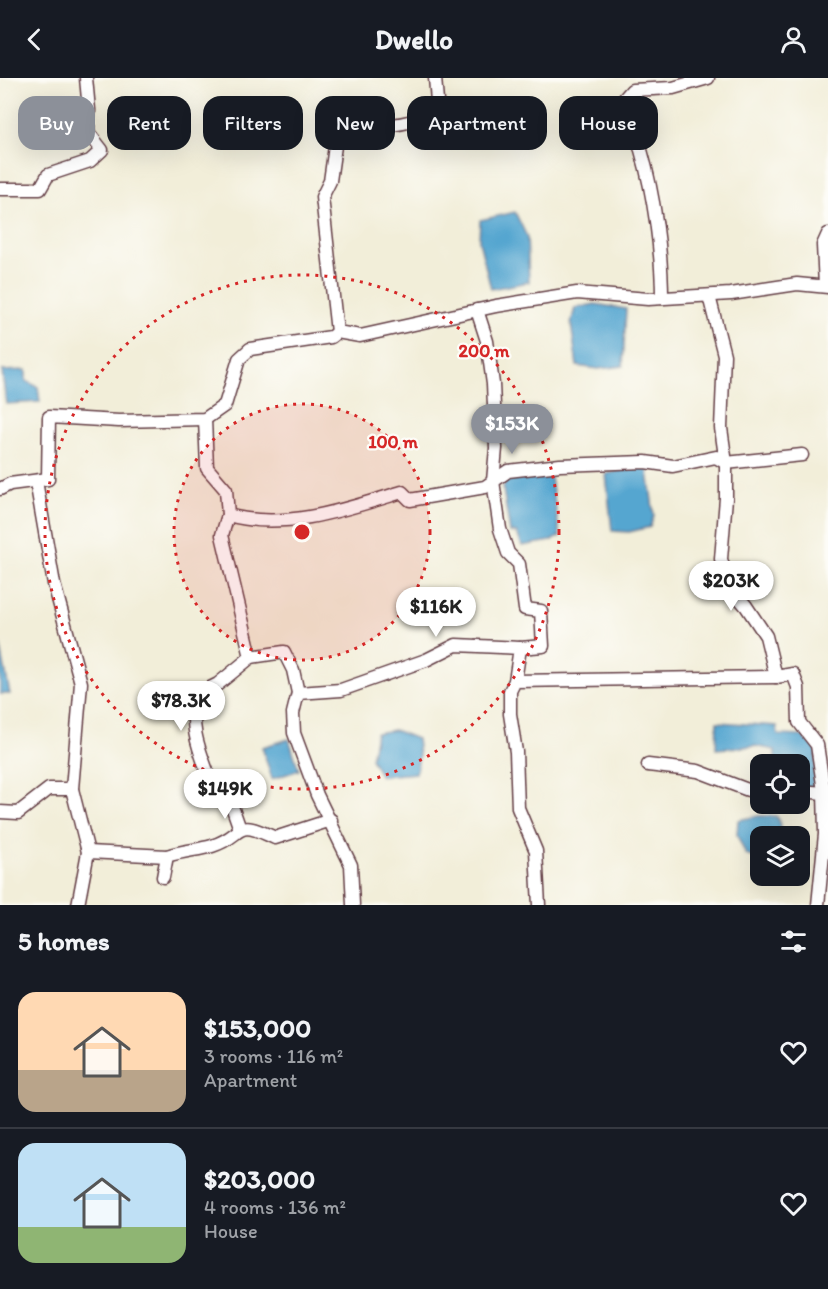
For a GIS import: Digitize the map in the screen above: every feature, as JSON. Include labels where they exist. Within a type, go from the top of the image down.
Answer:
[{"type":"street","points":[[0,189],[40,189],[48,175],[90,161],[102,150],[88,132],[89,110],[86,78]]},
{"type":"street","points":[[337,332],[322,197],[330,181],[338,125],[358,127],[408,124],[438,112],[435,78]]},
{"type":"street","points":[[662,298],[662,269],[656,226],[641,152],[636,137],[627,124],[625,98],[632,90],[673,88],[708,78]]},
{"type":"street","points":[[0,489],[10,484],[48,479],[49,417],[119,421],[205,419],[225,405],[239,359],[250,349],[331,337],[337,332],[360,336],[477,310],[577,293],[662,298],[709,296],[797,284],[826,286],[823,245],[828,234]]},
{"type":"street","points":[[709,296],[724,355],[721,428],[726,464],[721,559],[728,585],[766,636],[776,677]]},
{"type":"street","points":[[298,693],[341,690],[426,660],[456,645],[520,648],[543,646],[541,611],[525,609],[519,564],[508,554],[500,529],[492,481],[496,448],[493,384],[487,341],[477,310]]},
{"type":"street","points":[[205,419],[207,468],[226,490],[228,515],[222,535],[251,657]]},
{"type":"street","points":[[228,515],[248,520],[302,518],[402,492],[410,500],[485,488],[508,471],[560,465],[645,462],[673,466],[716,457],[726,464],[802,455]]},
{"type":"street","points":[[36,481],[54,584],[81,682],[72,789],[88,852],[78,905]]},
{"type":"street","points":[[520,648],[515,681],[510,691],[510,702],[516,752],[518,808],[536,851],[539,905]]},
{"type":"street","points":[[240,829],[228,795],[216,795],[203,764],[193,710],[200,693],[218,684],[251,657],[284,652],[293,670],[298,693],[293,713],[294,733],[318,795],[351,865],[353,905]]},
{"type":"street","points":[[515,681],[793,675],[798,687],[800,722],[823,746],[825,834],[818,905]]},
{"type":"street","points":[[648,765],[698,771],[750,790]]},
{"type":"street","points":[[0,812],[18,813],[49,789],[72,789]]},
{"type":"street","points":[[810,791],[824,793]]},
{"type":"street","points":[[88,852],[167,856],[199,847],[210,847],[240,829],[251,828],[275,838],[331,820]]},
{"type":"street","points":[[163,877],[167,856]]},
{"type":"water","points":[[515,212],[527,237],[529,282],[491,289],[479,241],[480,220]]},
{"type":"water","points":[[595,304],[626,309],[623,366],[598,369],[577,366],[571,323],[575,308]]},
{"type":"water","points":[[26,370],[26,381],[38,387],[40,402],[6,404],[2,371]]},
{"type":"water","points":[[647,464],[654,516],[650,527],[629,532],[612,531],[606,474]]},
{"type":"water","points":[[550,473],[560,536],[551,541],[522,546],[517,533],[510,532],[503,489],[506,478],[522,474]]},
{"type":"water","points":[[0,644],[10,694],[0,694]]},
{"type":"water","points":[[717,722],[777,726],[778,735],[802,736],[816,748],[816,789],[810,789],[810,754],[775,754],[775,750],[755,746],[716,749]]},
{"type":"water","points":[[394,730],[417,739],[419,756],[416,773],[381,776],[371,759],[376,733]]},
{"type":"water","points":[[289,739],[299,770],[272,779],[262,747]]},
{"type":"water","points":[[758,816],[776,816],[781,825],[750,826],[750,856],[746,855],[737,835],[738,820]]}]
